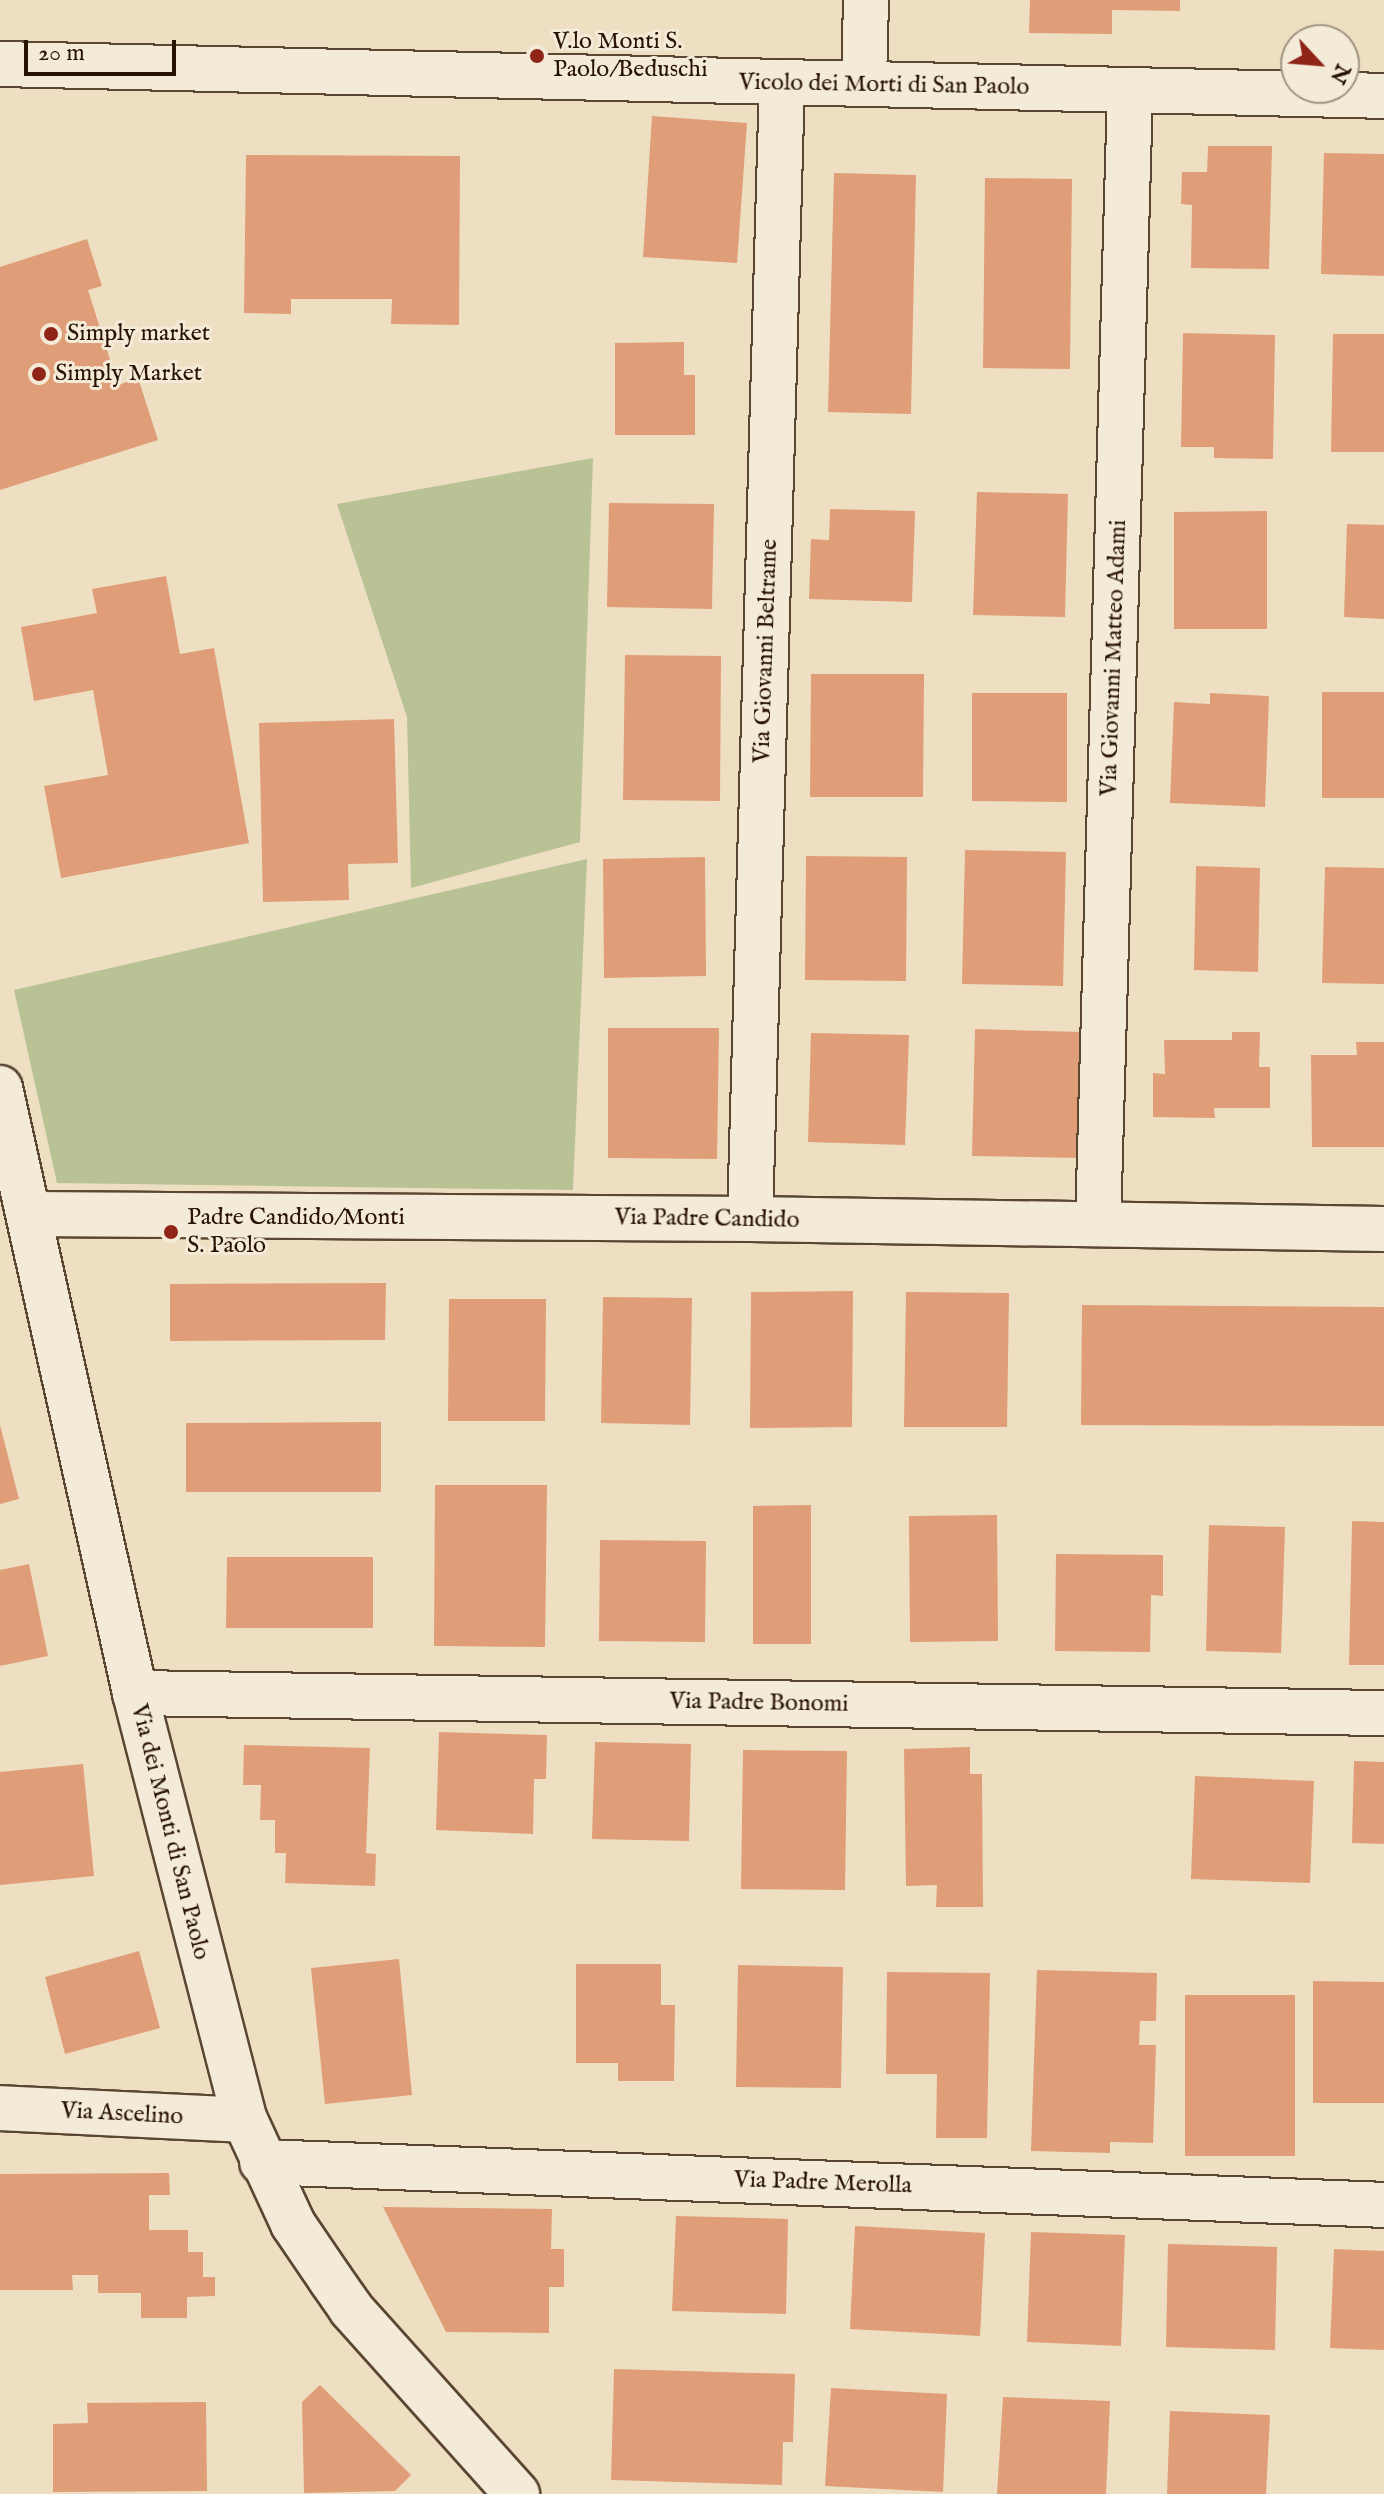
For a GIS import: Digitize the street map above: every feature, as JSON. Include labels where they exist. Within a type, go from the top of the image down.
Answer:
[{"type":"street","points":[[864,82],[866,0]]},
{"type":"street","name":"Vicolo dei Morti di San Paolo","points":[[0,64],[1384,96]]},
{"type":"street","name":"Via Giovanni Beltrame","points":[[750,1219],[782,84]]},
{"type":"street","name":"Via Giovanni Matteo Adami","points":[[1098,1224],[1130,91]]},
{"type":"street","name":"Via dei Monti di San Paolo","points":[[0,1088],[31,1214],[135,1693],[245,2120],[293,2224],[351,2309],[517,2494]]},
{"type":"street","name":"Via Padre Candido","points":[[31,1214],[750,1219],[1384,1229]]},
{"type":"street","name":"Via Padre Bonomi","points":[[135,1693],[1384,1713]]},
{"type":"street","name":"Via Ascelino","points":[[0,2108],[245,2120]]},
{"type":"street","name":"Via Padre Merolla","points":[[262,2162],[1384,2205]]},
{"type":"green space","points":[[593,458],[580,842],[411,888],[407,717],[337,504]]},
{"type":"green space","points":[[587,859],[573,1190],[57,1183],[14,990]]},
{"type":"building","points":[[1030,0],[1180,0],[1180,11],[1112,10],[1112,34],[1029,33]]},
{"type":"building","points":[[652,116],[747,123],[737,263],[643,257]]},
{"type":"building","points":[[1208,146],[1272,146],[1269,269],[1191,268],[1192,205],[1181,204],[1182,172],[1207,172]]},
{"type":"building","points":[[1324,153],[1384,154],[1384,276],[1321,274]]},
{"type":"building","points":[[246,155],[460,156],[459,325],[391,324],[392,299],[291,299],[291,314],[244,313]]},
{"type":"building","points":[[834,173],[916,175],[911,414],[828,412]]},
{"type":"building","points":[[985,178],[1072,179],[1070,369],[983,368]]},
{"type":"building","name":"Simply market","points":[[87,239],[102,286],[88,290],[118,385],[138,378],[158,440],[0,490],[0,267]]},
{"type":"building","points":[[1183,333],[1275,335],[1273,459],[1214,458],[1214,447],[1181,447]]},
{"type":"building","points":[[1333,334],[1384,334],[1384,452],[1331,452]]},
{"type":"building","points":[[684,342],[684,375],[695,375],[695,435],[615,435],[615,343]]},
{"type":"building","points":[[977,492],[1068,494],[1065,617],[973,615]]},
{"type":"building","points":[[609,503],[714,504],[712,609],[607,607]]},
{"type":"building","points":[[830,509],[915,511],[912,602],[809,599],[811,539],[829,540]]},
{"type":"building","points":[[1267,511],[1267,629],[1174,629],[1174,512]]},
{"type":"building","points":[[1347,524],[1384,525],[1384,619],[1344,617]]},
{"type":"building","points":[[166,576],[180,654],[214,648],[249,843],[61,878],[44,786],[108,775],[93,690],[34,701],[21,627],[97,613],[92,589]]},
{"type":"building","points":[[625,655],[721,656],[720,801],[623,800]]},
{"type":"building","points":[[811,674],[924,674],[923,797],[810,797]]},
{"type":"building","points":[[1322,692],[1384,692],[1384,798],[1322,798]]},
{"type":"building","points":[[972,693],[1067,693],[1067,802],[972,801]]},
{"type":"building","points":[[1210,693],[1269,696],[1265,807],[1170,803],[1174,702],[1210,704]]},
{"type":"building","points":[[394,719],[398,863],[348,864],[349,900],[263,902],[259,723]]},
{"type":"building","points":[[965,850],[1066,852],[1063,986],[962,984]]},
{"type":"building","points":[[806,856],[907,857],[906,981],[805,980]]},
{"type":"building","points":[[705,857],[706,976],[604,978],[603,859]]},
{"type":"building","points":[[1196,866],[1260,868],[1258,972],[1194,970]]},
{"type":"building","points":[[1325,867],[1384,868],[1384,984],[1322,983]]},
{"type":"building","points":[[608,1028],[719,1028],[717,1159],[608,1158]]},
{"type":"building","points":[[975,1029],[1083,1032],[1079,1158],[972,1156]]},
{"type":"building","points":[[1232,1032],[1260,1032],[1259,1067],[1270,1067],[1270,1108],[1214,1108],[1215,1118],[1153,1117],[1153,1073],[1165,1074],[1164,1040],[1232,1040]]},
{"type":"building","points":[[811,1033],[909,1035],[905,1145],[808,1142]]},
{"type":"building","points":[[1356,1042],[1384,1042],[1384,1147],[1312,1147],[1311,1055],[1357,1055]]},
{"type":"building","points":[[386,1283],[385,1340],[170,1341],[170,1284]]},
{"type":"building","points":[[853,1291],[852,1427],[750,1428],[751,1292]]},
{"type":"building","points":[[906,1292],[1009,1293],[1007,1427],[904,1427]]},
{"type":"building","points":[[603,1297],[692,1298],[690,1425],[601,1423]]},
{"type":"building","points":[[449,1299],[546,1299],[545,1421],[448,1421]]},
{"type":"building","points":[[1082,1305],[1384,1307],[1384,1426],[1081,1425]]},
{"type":"building","points":[[381,1422],[381,1492],[186,1492],[186,1423]]},
{"type":"building","points":[[0,1425],[19,1499],[0,1504]]},
{"type":"building","points":[[435,1485],[547,1485],[545,1647],[434,1646]]},
{"type":"building","points":[[811,1505],[811,1644],[753,1644],[753,1506]]},
{"type":"building","points":[[997,1515],[998,1641],[910,1642],[909,1516]]},
{"type":"building","points":[[1352,1521],[1384,1522],[1384,1665],[1349,1665]]},
{"type":"building","points":[[1209,1525],[1285,1527],[1281,1653],[1206,1651]]},
{"type":"building","points":[[600,1540],[706,1541],[705,1642],[599,1641]]},
{"type":"building","points":[[1056,1554],[1163,1555],[1163,1596],[1151,1595],[1150,1652],[1055,1651]]},
{"type":"building","points":[[227,1557],[373,1557],[373,1628],[226,1628]]},
{"type":"building","points":[[29,1564],[48,1656],[0,1666],[0,1570]]},
{"type":"building","points":[[439,1732],[547,1735],[546,1779],[534,1779],[533,1834],[436,1830]]},
{"type":"building","points":[[595,1742],[691,1744],[689,1841],[592,1839]]},
{"type":"building","points":[[244,1745],[370,1748],[366,1853],[376,1854],[375,1886],[285,1883],[286,1853],[275,1853],[275,1820],[260,1820],[261,1785],[243,1785]]},
{"type":"building","points":[[970,1747],[970,1774],[982,1774],[983,1907],[936,1907],[937,1885],[906,1886],[904,1749]]},
{"type":"building","points":[[743,1750],[847,1751],[845,1890],[741,1889]]},
{"type":"building","points":[[1354,1761],[1384,1762],[1384,1844],[1352,1843]]},
{"type":"building","points":[[83,1764],[94,1876],[0,1885],[0,1772]]},
{"type":"building","points":[[1195,1776],[1314,1781],[1310,1883],[1191,1879]]},
{"type":"building","points":[[139,1951],[160,2028],[65,2054],[45,1977]]},
{"type":"building","points":[[399,1959],[412,2095],[325,2104],[311,1968]]},
{"type":"building","points":[[576,1964],[661,1964],[661,2005],[675,2005],[674,2081],[618,2081],[618,2063],[576,2063]]},
{"type":"building","points":[[738,1965],[843,1967],[841,2088],[736,2087]]},
{"type":"building","points":[[1037,1970],[1157,1973],[1156,2021],[1140,2021],[1139,2045],[1156,2045],[1153,2143],[1110,2142],[1110,2153],[1031,2151]]},
{"type":"building","points":[[887,1972],[990,1973],[987,2138],[936,2138],[937,2074],[886,2074]]},
{"type":"building","points":[[1313,1981],[1384,1982],[1384,2103],[1313,2103]]},
{"type":"building","points":[[1185,1995],[1295,1995],[1295,2156],[1185,2156]]},
{"type":"building","points":[[169,2173],[170,2195],[149,2195],[149,2230],[188,2230],[188,2252],[203,2252],[203,2277],[215,2277],[215,2296],[187,2297],[187,2318],[141,2318],[141,2293],[98,2293],[98,2275],[72,2275],[73,2290],[0,2290],[0,2174]]},
{"type":"building","points":[[383,2207],[552,2209],[551,2249],[564,2249],[564,2287],[549,2287],[549,2333],[446,2332]]},
{"type":"building","points":[[676,2216],[788,2219],[786,2314],[672,2311]]},
{"type":"building","points":[[855,2226],[985,2233],[980,2336],[850,2329]]},
{"type":"building","points":[[1031,2232],[1125,2235],[1121,2346],[1027,2342]]},
{"type":"building","points":[[1168,2244],[1277,2247],[1275,2350],[1166,2347]]},
{"type":"building","points":[[1334,2249],[1384,2251],[1384,2350],[1330,2348]]},
{"type":"building","points":[[614,2369],[795,2374],[793,2442],[783,2442],[782,2485],[611,2480]]},
{"type":"building","points":[[320,2385],[411,2475],[395,2491],[304,2493],[302,2402]]},
{"type":"building","points":[[831,2388],[947,2394],[943,2492],[825,2486]]},
{"type":"building","points":[[1003,2397],[1110,2401],[1106,2494],[997,2494]]},
{"type":"building","points":[[206,2402],[207,2491],[53,2492],[53,2424],[88,2423],[87,2403]]},
{"type":"building","points":[[1170,2411],[1270,2415],[1266,2494],[1167,2494]]},
{"type":"place","name":"V.lo Monti S. Paolo/Beduschi","points":[[537,56]]},
{"type":"place","name":"Simply market","points":[[51,334]]},
{"type":"place","name":"Simply Market","points":[[39,374]]},
{"type":"place","name":"Padre Candido/Monti S. Paolo","points":[[171,1232]]}]
